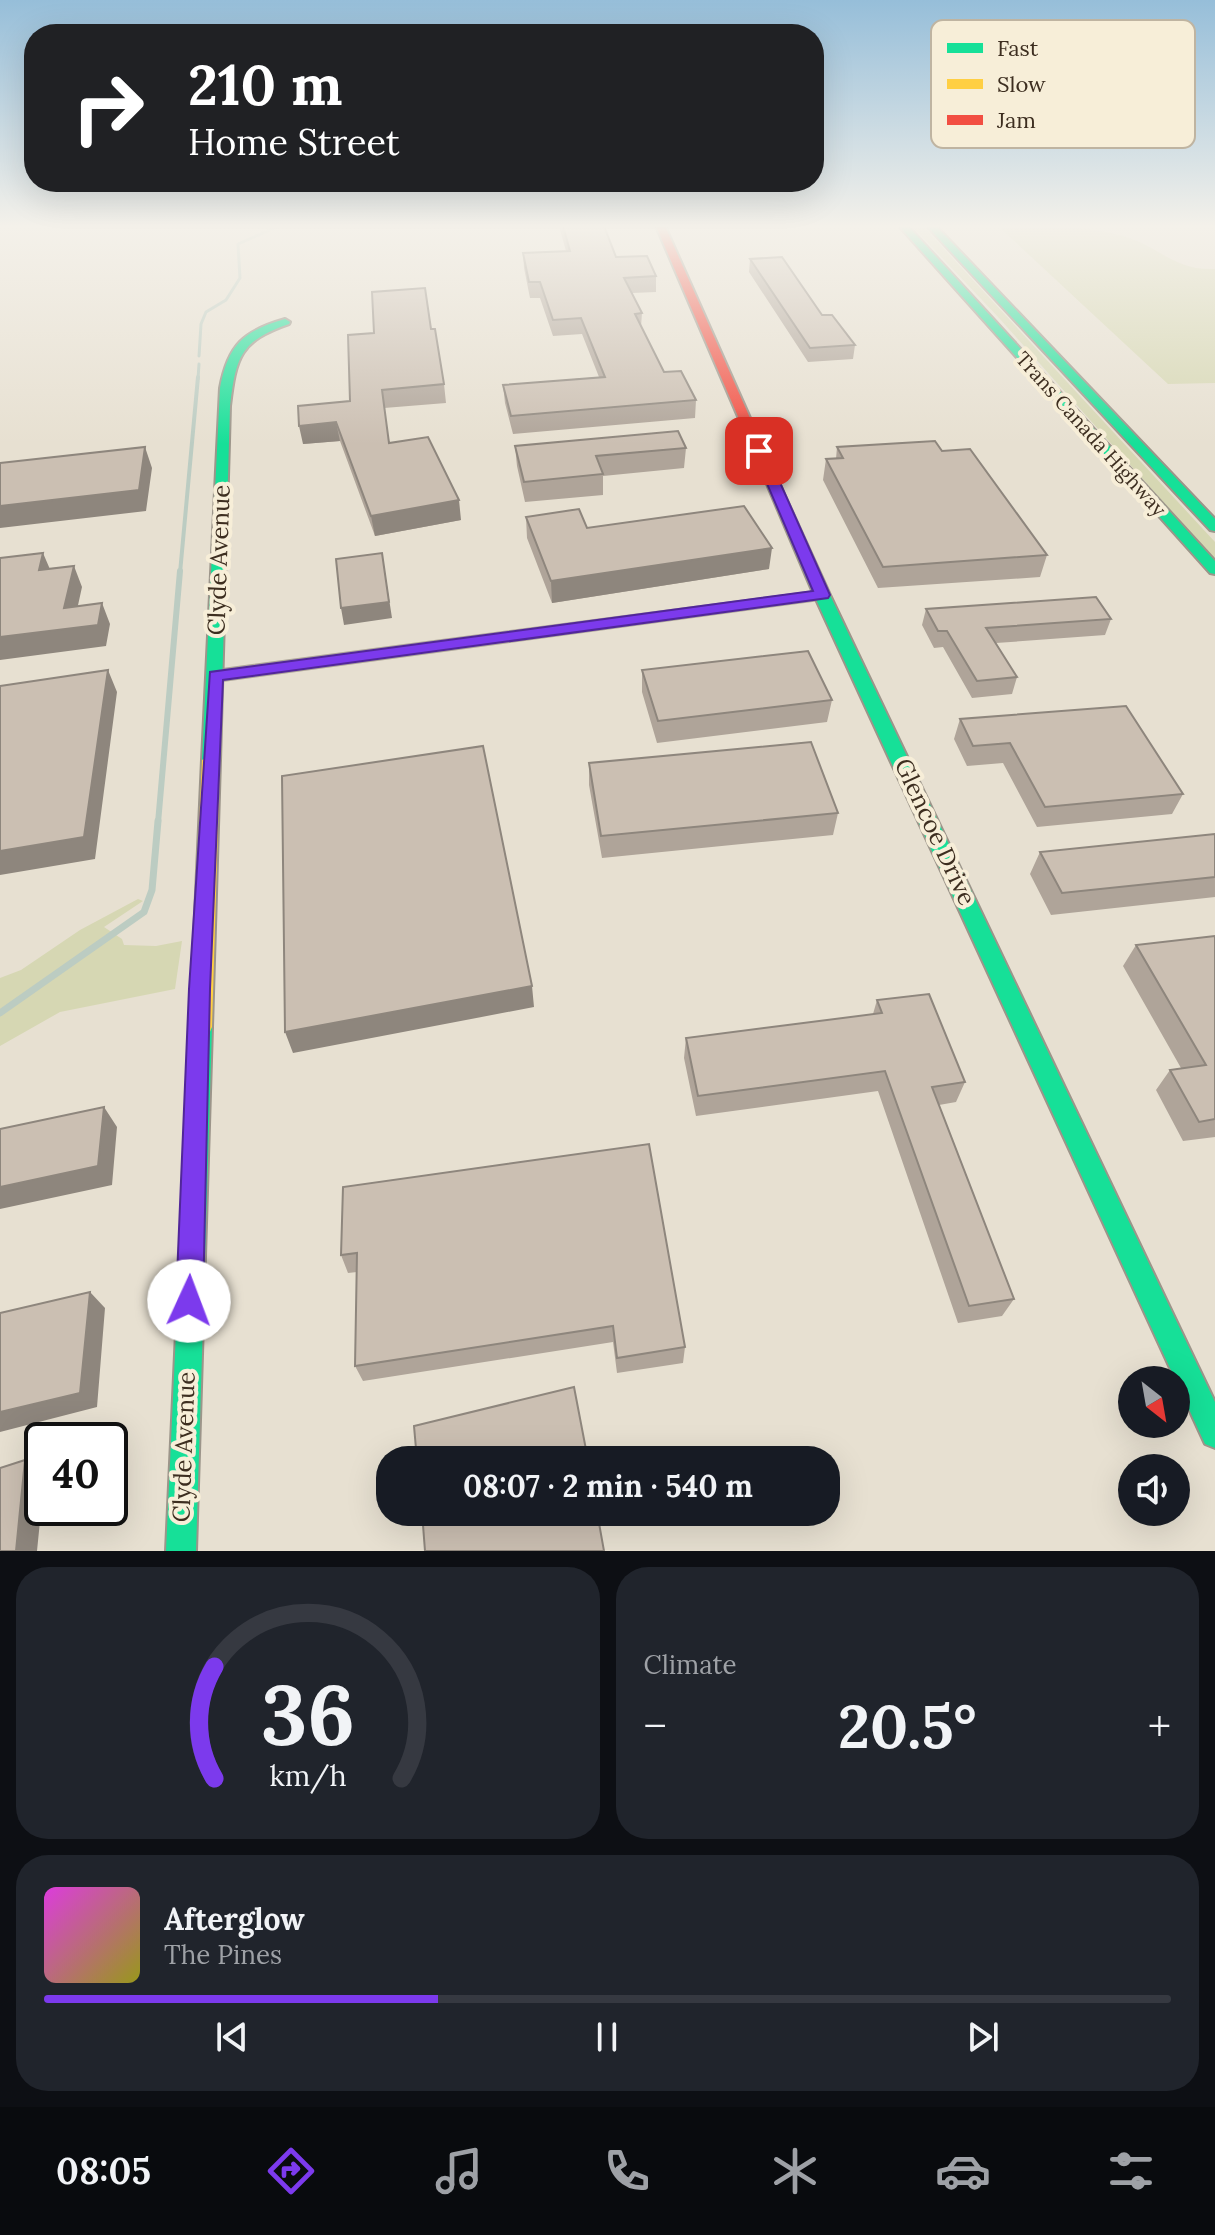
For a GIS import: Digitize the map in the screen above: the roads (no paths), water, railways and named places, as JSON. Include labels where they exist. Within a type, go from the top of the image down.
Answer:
[{"type":"main road","name":"Glencoe Drive","points":[[692,298],[822,595],[1215,1434]]},
{"type":"main road","name":"Trans Canada Highway","points":[[969,298],[1215,570]]},
{"type":"main road","name":"Trans Canada Highway","points":[[1001,298],[1215,527]]},
{"type":"main road","name":"Clyde Avenue","points":[[181,1551],[224,406],[227,374],[237,344],[253,333],[285,322]]},
{"type":"street","points":[[215,676],[822,595]]},
{"type":"waterway","points":[[199,356],[201,324],[206,312],[227,298]]},
{"type":"waterway","points":[[198,379],[199,364]]},
{"type":"waterway","points":[[180,573],[198,377]]},
{"type":"waterway","points":[[158,823],[180,571]]},
{"type":"waterway","points":[[0,1013],[144,912],[152,890],[158,821]]}]
